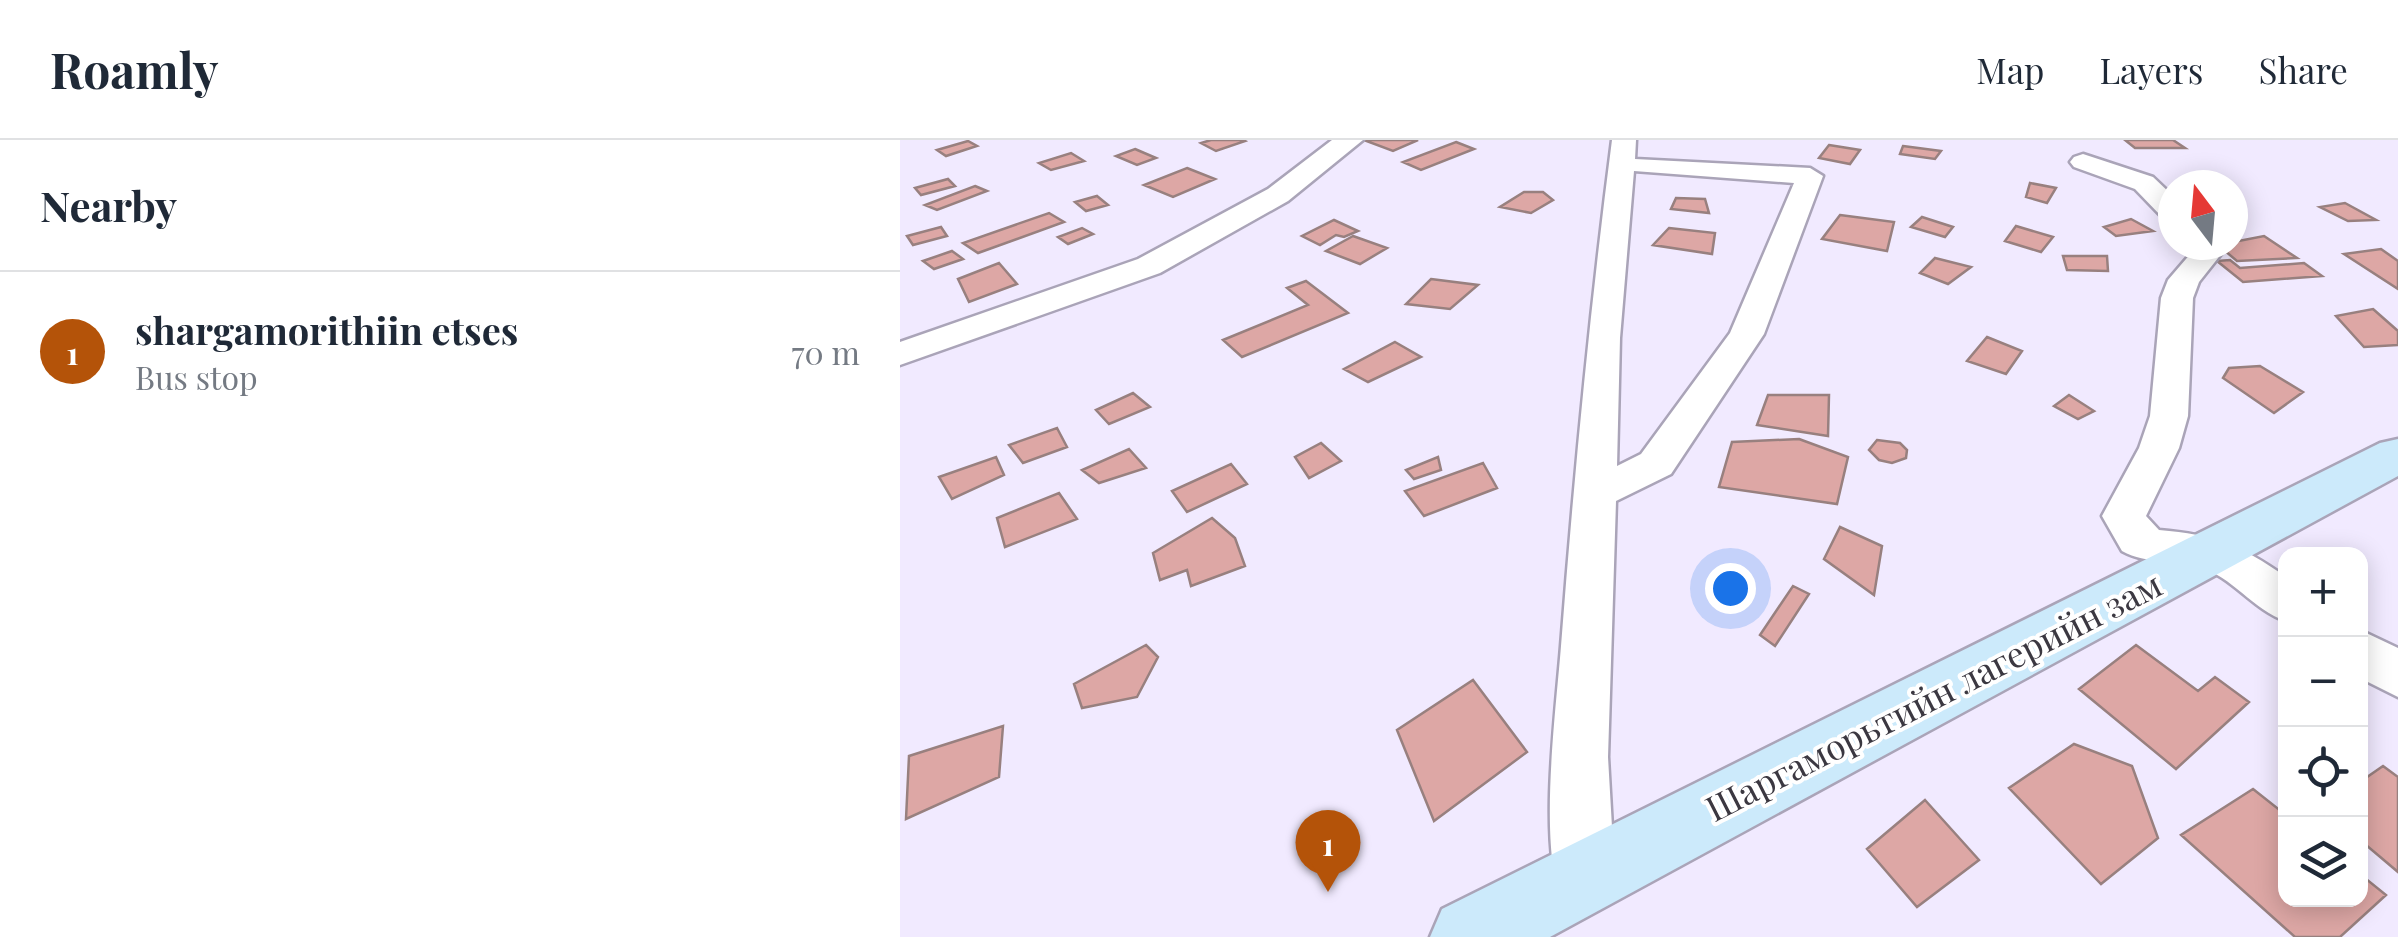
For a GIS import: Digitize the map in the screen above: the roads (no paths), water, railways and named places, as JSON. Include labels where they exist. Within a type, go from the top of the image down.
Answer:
[{"type":"street","points":[[900,354],[1149,266],[1278,194],[1333,148],[1351,140]]},
{"type":"street","points":[[1628,160],[1676,149],[1684,140]]},
{"type":"street","points":[[1584,880],[1580,758],[1603,338],[1628,160]]},
{"type":"street","points":[[1595,493],[1656,464],[1747,334],[1810,176],[1628,160]]},
{"type":"street","points":[[2083,162],[2144,184],[2158,198]]},
{"type":"street","points":[[2201,260],[2184,280],[2177,298],[2169,416],[2159,448],[2124,516],[2128,530],[2150,547],[2210,552],[2278,597]]},
{"type":"street","name":"Шаргаморьтийн лагерийн зам","points":[[1470,937],[2398,455]]},
{"type":"street","points":[[2368,656],[2398,676]]},
{"type":"place","name":"shargamorithiin etses","points":[[1328,892]]}]
